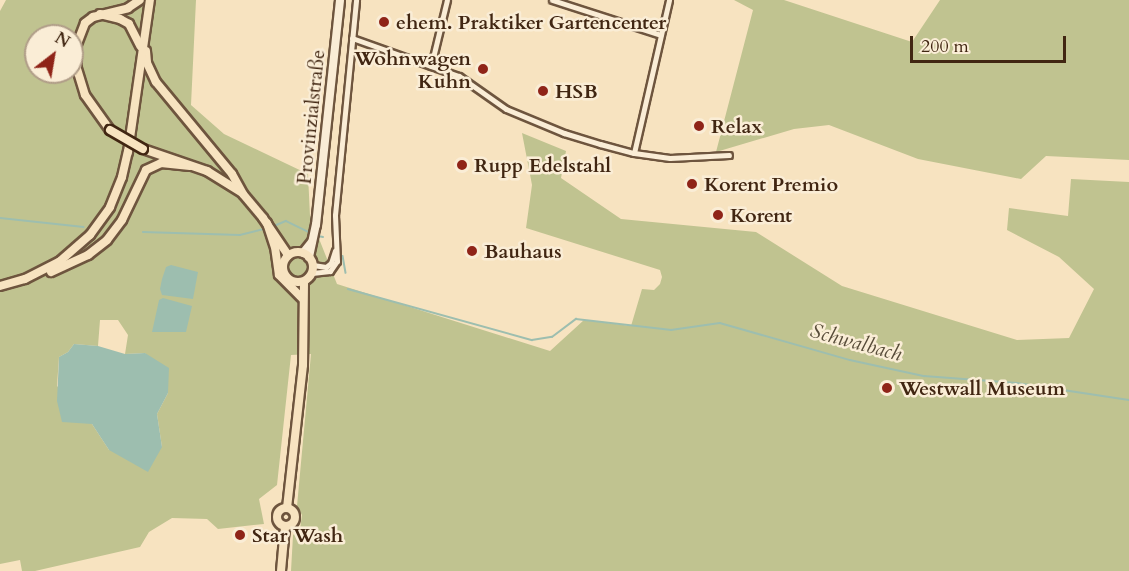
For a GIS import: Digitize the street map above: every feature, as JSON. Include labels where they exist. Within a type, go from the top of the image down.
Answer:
[{"type":"main road","points":[[140,0],[128,8],[100,14],[85,23],[79,34],[77,68],[85,95],[110,130],[143,149],[220,178],[243,194]]},
{"type":"main road","points":[[36,275],[59,262],[85,240],[115,198],[128,152],[150,0]]},
{"type":"main road","name":"Provinzialstraße","points":[[309,262],[316,225],[340,0]]},
{"type":"main road","points":[[100,14],[120,18],[129,24],[140,45],[140,68]]},
{"type":"main road","points":[[147,15],[146,57],[150,71],[232,174],[243,194],[265,220],[288,255],[309,262],[299,282],[305,324],[303,365],[287,508],[280,511],[277,517],[278,522],[285,526],[281,571]]},
{"type":"main road","points":[[0,286],[76,262],[107,240],[122,220],[147,170],[161,164],[190,166]]},
{"type":"main road","points":[[272,233],[279,275],[302,299]]},
{"type":"main road","points":[[288,255],[283,264],[283,274],[299,282]]},
{"type":"street","points":[[309,262],[325,273],[334,268],[337,261],[335,215],[356,0]]},
{"type":"street","points":[[431,66],[447,0]]},
{"type":"street","points":[[552,0],[661,34]]},
{"type":"street","points":[[634,153],[669,0]]},
{"type":"street","points":[[352,38],[459,76],[516,113],[564,133],[634,153],[670,158],[729,155]]},
{"type":"green space","points":[[6,0],[196,0],[191,105],[224,134],[308,174],[310,216],[337,284],[550,351],[584,320],[631,326],[642,289],[654,290],[660,284],[662,277],[660,270],[526,228],[532,185],[522,133],[566,151],[561,178],[621,219],[756,232],[842,286],[1017,340],[1069,338],[1094,289],[1059,257],[1007,230],[1009,208],[1068,216],[1071,179],[1129,182],[1129,571],[291,571],[293,535],[300,529],[302,515],[297,506],[311,354],[291,355],[277,485],[259,499],[264,524],[218,529],[207,519],[172,518],[149,532],[140,547],[35,571],[22,571],[20,560],[0,564],[0,11]],"holes":[[[100,320],[118,320],[128,335],[125,354],[145,353],[168,393],[157,414],[162,447],[109,450],[92,424],[57,386],[59,357],[68,352],[74,344],[98,346]]]},
{"type":"green space","points":[[734,0],[784,0],[912,42],[940,0],[1129,0],[1129,160],[1046,156],[1021,179],[918,159],[829,125],[794,129],[716,152],[753,10]]},
{"type":"shaded area","points":[[171,265],[198,272],[193,299],[162,295],[160,289],[162,279],[166,267]]},
{"type":"shaded area","points":[[163,298],[192,306],[186,332],[152,332],[159,300]]},
{"type":"shaded area","points":[[74,344],[98,346],[125,354],[145,353],[169,368],[168,393],[157,414],[162,447],[148,472],[109,450],[92,424],[62,422],[57,401],[59,357],[68,352]]},
{"type":"waterway","name":"Schwalbach","points":[[0,218],[84,227]]},
{"type":"waterway","name":"Schwalbach","points":[[274,226],[286,221],[311,233]]},
{"type":"waterway","name":"Schwalbach","points":[[143,232],[240,235],[264,229]]},
{"type":"waterway","name":"Schwalbach","points":[[318,236],[323,237]]},
{"type":"waterway","points":[[343,256],[346,273]]},
{"type":"waterway","name":"Schwalbach","points":[[348,289],[532,340],[552,337],[576,319],[671,330],[720,323],[850,360],[924,376],[1017,383],[1129,400]]},
{"type":"place","name":"ehem. Praktiker Gartencenter","points":[[384,22]]},
{"type":"place","name":"Wohnwagen Kuhn","points":[[483,69]]},
{"type":"place","name":"HSB","points":[[543,91]]},
{"type":"place","name":"Relax","points":[[699,126]]},
{"type":"place","name":"Rupp Edelstahl","points":[[462,165]]},
{"type":"place","name":"Korent Premio","points":[[692,184]]},
{"type":"place","name":"Korent","points":[[718,215]]},
{"type":"place","name":"Bauhaus","points":[[472,251]]},
{"type":"place","name":"Westwall Museum","points":[[887,388]]},
{"type":"place","name":"Star Wash","points":[[240,535]]}]
